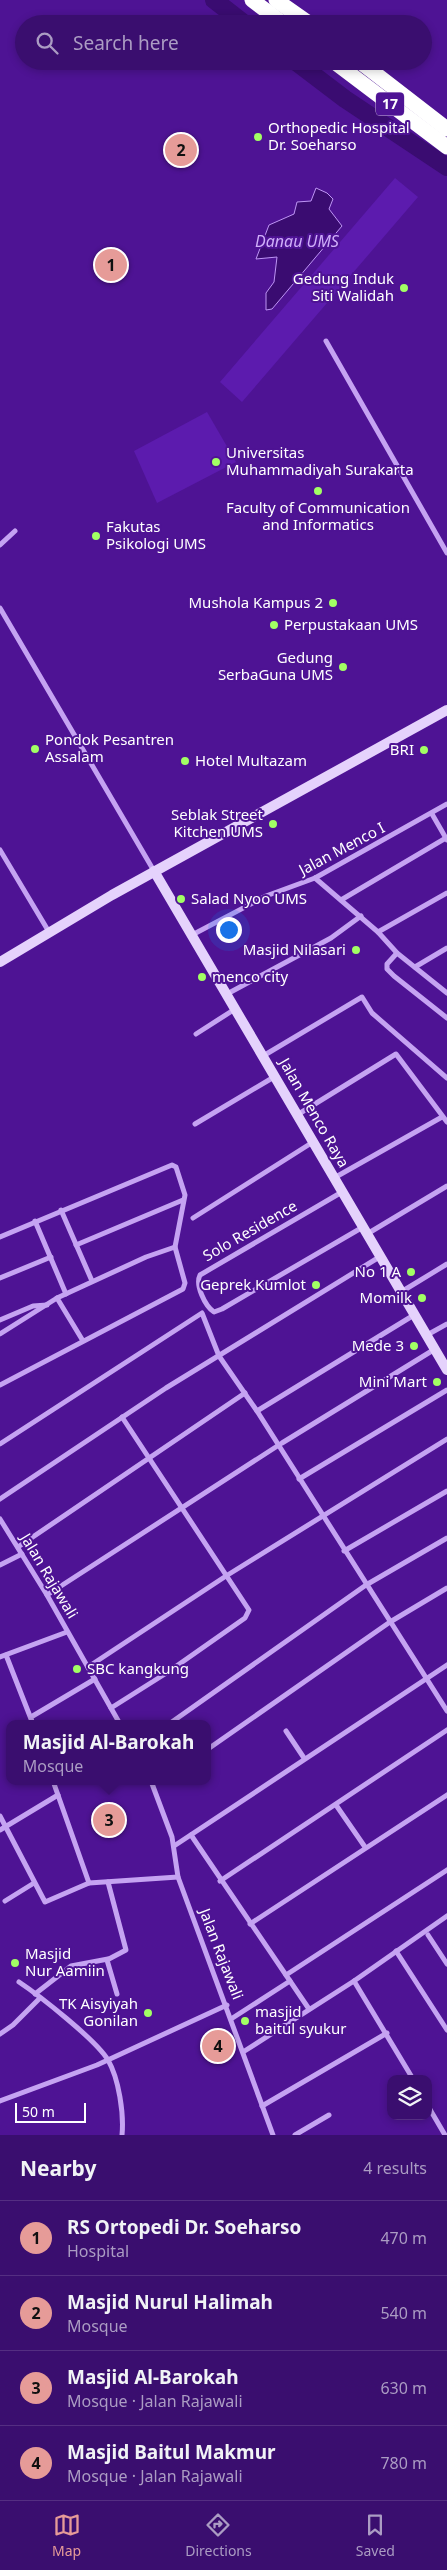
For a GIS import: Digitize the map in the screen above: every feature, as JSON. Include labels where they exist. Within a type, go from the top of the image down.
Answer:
[{"type":"highway","points":[[252,0],[272,15]]},
{"type":"highway","points":[[276,0],[297,15]]},
{"type":"highway","name":"17","points":[[345,70],[447,147]]},
{"type":"highway","name":"17","points":[[371,70],[447,129]]},
{"type":"main road","points":[[0,962],[154,871],[447,710]]},
{"type":"main road","name":"Jalan Menco Raya","points":[[154,871],[447,1370]]},
{"type":"street","points":[[326,341],[446,551]]},
{"type":"street","points":[[0,545],[16,531]]},
{"type":"street","points":[[0,608],[154,871]]},
{"type":"street","name":"Jalan Menco I","points":[[192,935],[266,896],[315,878],[447,804]]},
{"type":"street","points":[[341,900],[446,839],[432,814]]},
{"type":"street","points":[[0,850],[49,932]]},
{"type":"street","points":[[315,878],[361,916],[397,953],[447,993]]},
{"type":"street","points":[[378,932],[447,893]]},
{"type":"street","points":[[227,994],[330,938],[361,916]]},
{"type":"street","points":[[415,967],[447,948]]},
{"type":"street","points":[[397,953],[389,961],[387,967],[389,971],[447,1018]]},
{"type":"street","points":[[263,1056],[362,997],[372,1014],[447,1078]]},
{"type":"street","points":[[196,1034],[235,1010]]},
{"type":"street","points":[[297,1114],[396,1054],[447,1122]]},
{"type":"street","points":[[195,1124],[275,1076]]},
{"type":"street","points":[[334,1178],[442,1117]]},
{"type":"street","points":[[193,1218],[313,1142]]},
{"type":"street","points":[[0,1237],[172,1164],[176,1167],[185,1192],[175,1247],[186,1286],[0,1385]]},
{"type":"street","points":[[365,1230],[447,1186]]},
{"type":"street","name":"Solo Residence","points":[[342,1192],[200,1275],[198,1286],[210,1310],[218,1311],[365,1230]]},
{"type":"street","points":[[76,1245],[183,1200]]},
{"type":"street","points":[[61,1210],[92,1281]]},
{"type":"street","points":[[34,1221],[66,1294]]},
{"type":"street","points":[[0,1334],[57,1298],[92,1281],[175,1247]]},
{"type":"street","points":[[0,1498],[122,1417],[380,1256]]},
{"type":"street","points":[[0,1278],[51,1257]]},
{"type":"street","points":[[401,1292],[447,1264]]},
{"type":"street","points":[[57,1298],[82,1341]]},
{"type":"street","points":[[0,1320],[33,1306],[47,1304]]},
{"type":"street","points":[[0,1444],[200,1313],[204,1315],[212,1343],[219,1356],[257,1411],[366,1586],[447,1711]]},
{"type":"street","points":[[257,1411],[415,1315]]},
{"type":"street","points":[[427,1336],[447,1324]]},
{"type":"street","points":[[47,1595],[278,1445],[435,1349]]},
{"type":"street","points":[[299,1479],[447,1390]]},
{"type":"street","points":[[18,1547],[244,1393]]},
{"type":"street","points":[[111,1708],[168,1672],[245,1618],[249,1610],[122,1417]]},
{"type":"street","points":[[88,1667],[226,1576],[447,1439]]},
{"type":"street","points":[[344,1551],[447,1491]]},
{"type":"street","name":"Jalan Rajawali","points":[[0,1519],[47,1595],[118,1720]]},
{"type":"street","points":[[174,1720],[366,1586],[447,1538]]},
{"type":"street","points":[[0,1565],[22,1554]]},
{"type":"street","points":[[211,1747],[390,1622],[447,1588]]},
{"type":"street","points":[[0,1657],[67,1632]]},
{"type":"street","points":[[6,1655],[32,1720]]},
{"type":"street","points":[[174,1846],[304,1758],[447,1665]]},
{"type":"street","points":[[31,1717],[95,1679]]},
{"type":"street","points":[[220,1881],[447,1730]]},
{"type":"street","points":[[286,1731],[304,1758]]},
{"type":"street","points":[[54,1785],[89,1883]]},
{"type":"street","name":"Jalan Rajawali","points":[[152,1785],[174,1846],[178,1877],[274,2135]]},
{"type":"street","points":[[250,1924],[447,1794]]},
{"type":"street","points":[[0,1830],[58,1795]]},
{"type":"street","points":[[336,1805],[365,1847]]},
{"type":"street","points":[[0,1816],[42,1900],[49,1902],[89,1883],[178,1877]]},
{"type":"street","points":[[191,1835],[220,1881],[309,2009]]},
{"type":"street","points":[[286,1975],[447,1870]]},
{"type":"street","points":[[0,2034],[13,2025],[37,1996],[71,1966],[109,1958],[126,1950],[108,1882]]},
{"type":"street","points":[[5,1900],[34,1883]]},
{"type":"street","points":[[243,2052],[354,1981],[447,1916]]},
{"type":"street","points":[[428,1935],[447,1964]]},
{"type":"street","points":[[396,1951],[447,2030]]},
{"type":"street","points":[[109,1958],[106,1963],[117,1994]]},
{"type":"street","points":[[231,2019],[290,1980]]},
{"type":"street","points":[[354,1981],[411,2075]]},
{"type":"street","points":[[19,1982],[83,2033],[108,2060],[122,2104],[122,2135]]},
{"type":"street","points":[[0,2100],[108,2060],[227,2005]]},
{"type":"street","points":[[262,2106],[387,2033]]},
{"type":"street","points":[[432,2113],[445,2135]]},
{"type":"street","points":[[295,2135],[329,2114]]},
{"type":"shaded area","points":[[395,178],[418,197],[242,402],[220,382]]},
{"type":"shaded area","points":[[207,412],[236,462],[157,503],[134,451]]},
{"type":"water","name":"Danau UMS","points":[[316,188],[327,193],[333,199],[329,209],[342,226],[272,309],[266,310],[266,293],[274,282],[277,257],[256,259],[269,225],[294,214],[297,202],[311,201]]},
{"type":"waterway","points":[[214,0],[233,15]]},
{"type":"waterway","points":[[307,70],[345,99],[447,167]]},
{"type":"place","name":"Orthopedic Hospital Dr. Soeharso","points":[[258,137]]},
{"type":"place","name":"Masjid Nurul Halimah","points":[[181,150]]},
{"type":"place","name":"RS Ortopedi Dr. Soeharso","points":[[111,265]]},
{"type":"place","name":"Gedung Induk Siti Walidah","points":[[404,288]]},
{"type":"place","name":"Universitas Muhammadiyah Surakarta","points":[[216,462]]},
{"type":"place","name":"Faculty of Communication and Informatics","points":[[318,491]]},
{"type":"place","name":"Fakutas Psikologi UMS","points":[[96,536]]},
{"type":"place","name":"Mushola Kampus 2","points":[[333,603]]},
{"type":"place","name":"Perpustakaan UMS","points":[[274,625]]},
{"type":"place","name":"Gedung SerbaGuna UMS","points":[[343,667]]},
{"type":"place","name":"Pondok Pesantren Assalam","points":[[35,749]]},
{"type":"place","name":"BRI","points":[[424,750]]},
{"type":"place","name":"Hotel Multazam","points":[[185,761]]},
{"type":"place","name":"Seblak Street Kitchen UMS","points":[[273,824]]},
{"type":"place","name":"Salad Nyoo UMS","points":[[181,899]]},
{"type":"place","name":"Masjid Nilasari","points":[[356,950]]},
{"type":"place","name":"menco city","points":[[202,977]]},
{"type":"place","name":"No 1 A","points":[[411,1272]]},
{"type":"place","name":"Geprek Kumlot","points":[[316,1285]]},
{"type":"place","name":"Momilk","points":[[422,1298]]},
{"type":"place","name":"Mede 3","points":[[414,1346]]},
{"type":"place","name":"Mini Mart","points":[[437,1382]]},
{"type":"place","name":"SBC kangkung","points":[[77,1669]]},
{"type":"place","name":"Masjid Al-Barokah","points":[[109,1820]]},
{"type":"place","name":"Masjid Nur Aamiin","points":[[15,1963]]},
{"type":"place","name":"TK Aisyiyah Gonilan","points":[[148,2013]]},
{"type":"place","name":"masjid baitul syukur","points":[[245,2021]]},
{"type":"place","name":"Masjid Baitul Makmur","points":[[218,2046]]}]
